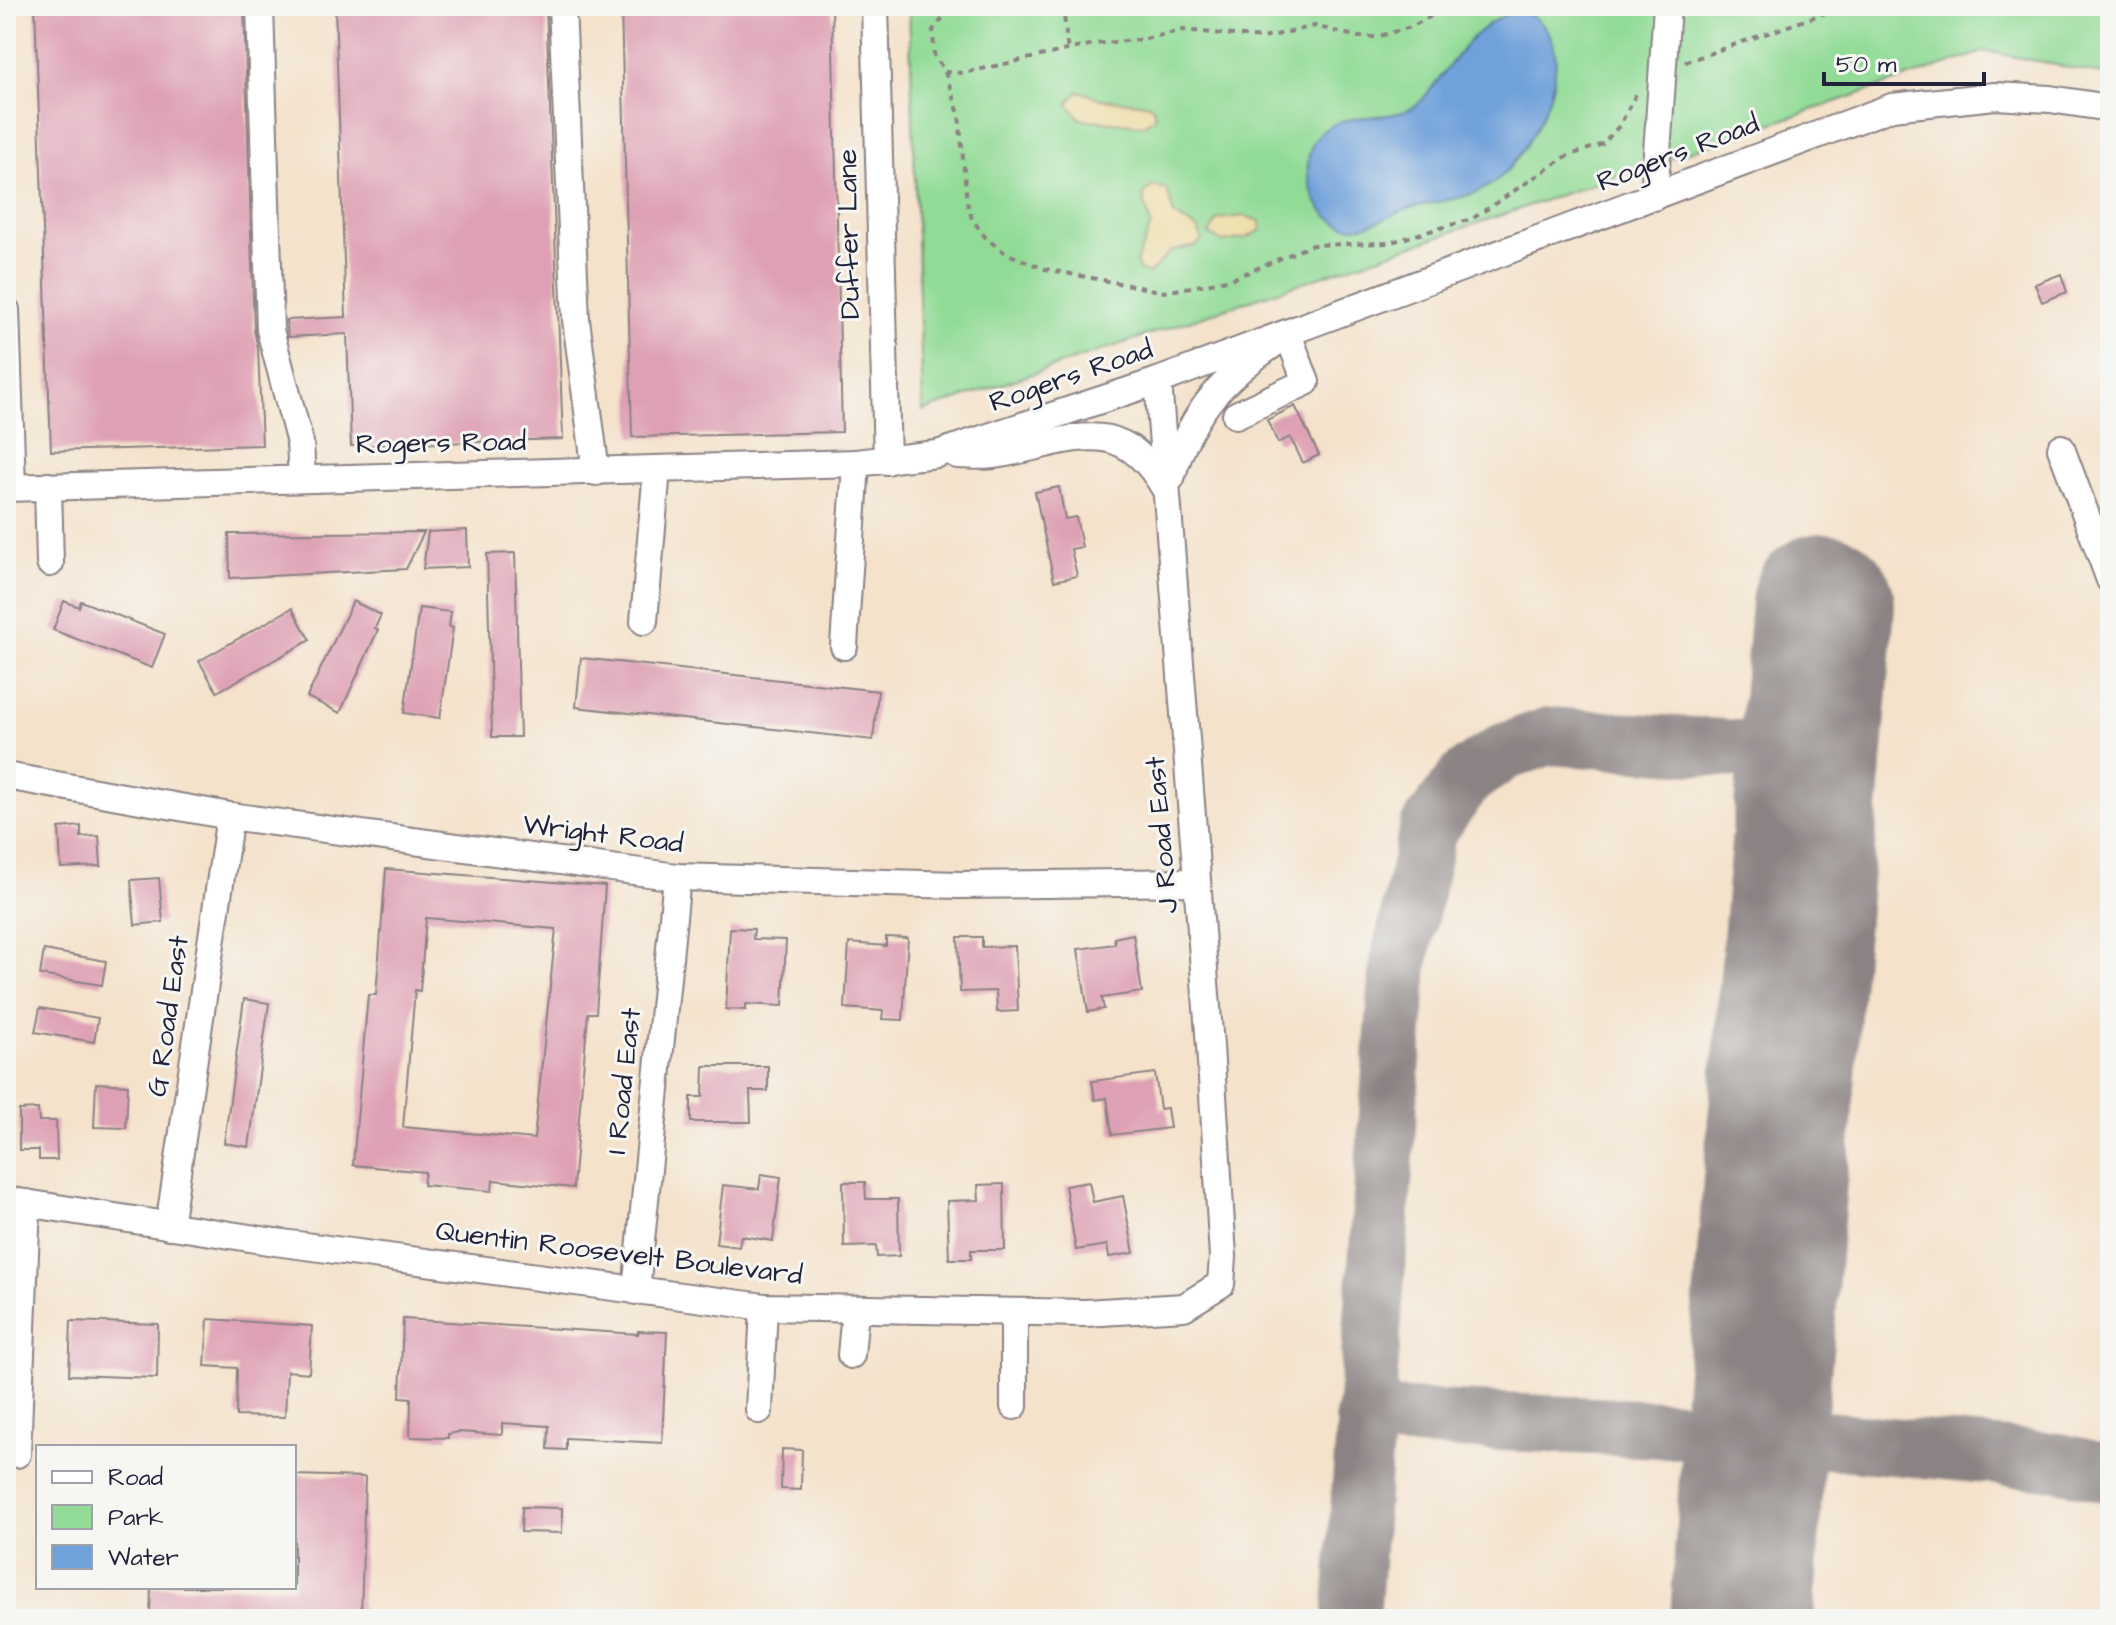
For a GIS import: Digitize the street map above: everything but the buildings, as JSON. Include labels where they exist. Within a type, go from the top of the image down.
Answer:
[{"type":"street","points":[[260,6],[270,330],[300,443],[302,477]]},
{"type":"street","points":[[562,6],[576,320],[596,472]]},
{"type":"street","name":"Duffer Lane","points":[[875,6],[887,461]]},
{"type":"street","points":[[1654,197],[1667,6]]},
{"type":"street","name":"Rogers Road","points":[[9,488],[856,463],[937,454],[1158,381],[1288,334],[1892,107],[1995,96],[2050,99],[2110,108]]},
{"type":"street","points":[[6,310],[9,488]]},
{"type":"street","points":[[1167,493],[1181,445],[1229,376],[1288,334],[1306,382],[1236,415]]},
{"type":"street","name":"J Road East","points":[[1158,381],[1197,882],[1223,1257],[1221,1284]]},
{"type":"street","points":[[937,454],[992,456],[1074,438],[1108,438],[1136,450],[1150,463],[1167,493]]},
{"type":"street","points":[[2061,448],[2110,580]]},
{"type":"street","points":[[844,646],[856,463]]},
{"type":"street","points":[[644,621],[657,469]]},
{"type":"street","points":[[48,486],[50,563]]},
{"type":"street","name":"Wright Road","points":[[6,776],[230,816],[677,877],[960,885],[1197,882]]},
{"type":"street","name":"G Road East","points":[[169,1226],[230,816]]},
{"type":"street","name":"I Road East","points":[[636,1291],[677,877]]},
{"type":"street","points":[[16,1202],[17,1454]]},
{"type":"street","name":"Quentin Roosevelt Boulevard","points":[[16,1202],[169,1226],[764,1307],[1085,1313],[1184,1307],[1221,1284]]},
{"type":"street","points":[[759,1410],[764,1307]]},
{"type":"street","points":[[851,1355],[855,1311]]},
{"type":"street","points":[[1014,1312],[1014,1406]]},
{"type":"path","points":[[963,6],[937,23],[933,30],[934,55],[945,72],[959,114],[967,202],[972,219],[986,238],[1005,253],[1045,269],[1093,276],[1144,291],[1165,292],[1232,279],[1312,245],[1388,243],[1472,219],[1565,157],[1603,144],[1620,125],[1638,90]]},
{"type":"path","points":[[1063,6],[1068,53]]},
{"type":"path","points":[[945,72],[964,73],[1068,53],[1094,44],[1145,39],[1183,30],[1263,38],[1315,26],[1358,37],[1376,37],[1411,27],[1450,6]]},
{"type":"path","points":[[1684,62],[1845,6]]},
{"type":"green space","points":[[909,6],[2110,6],[2110,76],[1986,51],[923,411]]},
{"type":"sand","points":[[1079,91],[1102,99],[1148,104],[1153,107],[1155,117],[1143,125],[1080,119],[1068,103]]},
{"type":"sand","points":[[1152,186],[1167,189],[1174,215],[1198,229],[1202,239],[1196,246],[1171,251],[1149,274],[1140,271],[1136,263],[1151,226],[1143,196]]},
{"type":"sand","points":[[1245,216],[1260,221],[1261,230],[1246,238],[1223,242],[1209,234],[1218,219]]},
{"type":"water","points":[[1518,11],[1541,23],[1553,43],[1555,67],[1550,94],[1540,121],[1509,169],[1492,184],[1474,193],[1411,208],[1369,225],[1354,227],[1328,217],[1319,206],[1308,178],[1311,149],[1317,137],[1326,128],[1350,119],[1403,112],[1416,106],[1478,32],[1503,16]]},
{"type":"taxiway","points":[[1351,1619],[1399,963],[1428,829],[1467,777],[1504,752],[1549,736],[1810,754]]},
{"type":"taxiway","points":[[1364,1416],[1754,1433],[2060,1462],[2110,1474]]},
{"type":"runway","points":[[1742,1619],[1754,1433],[1823,605]]}]
